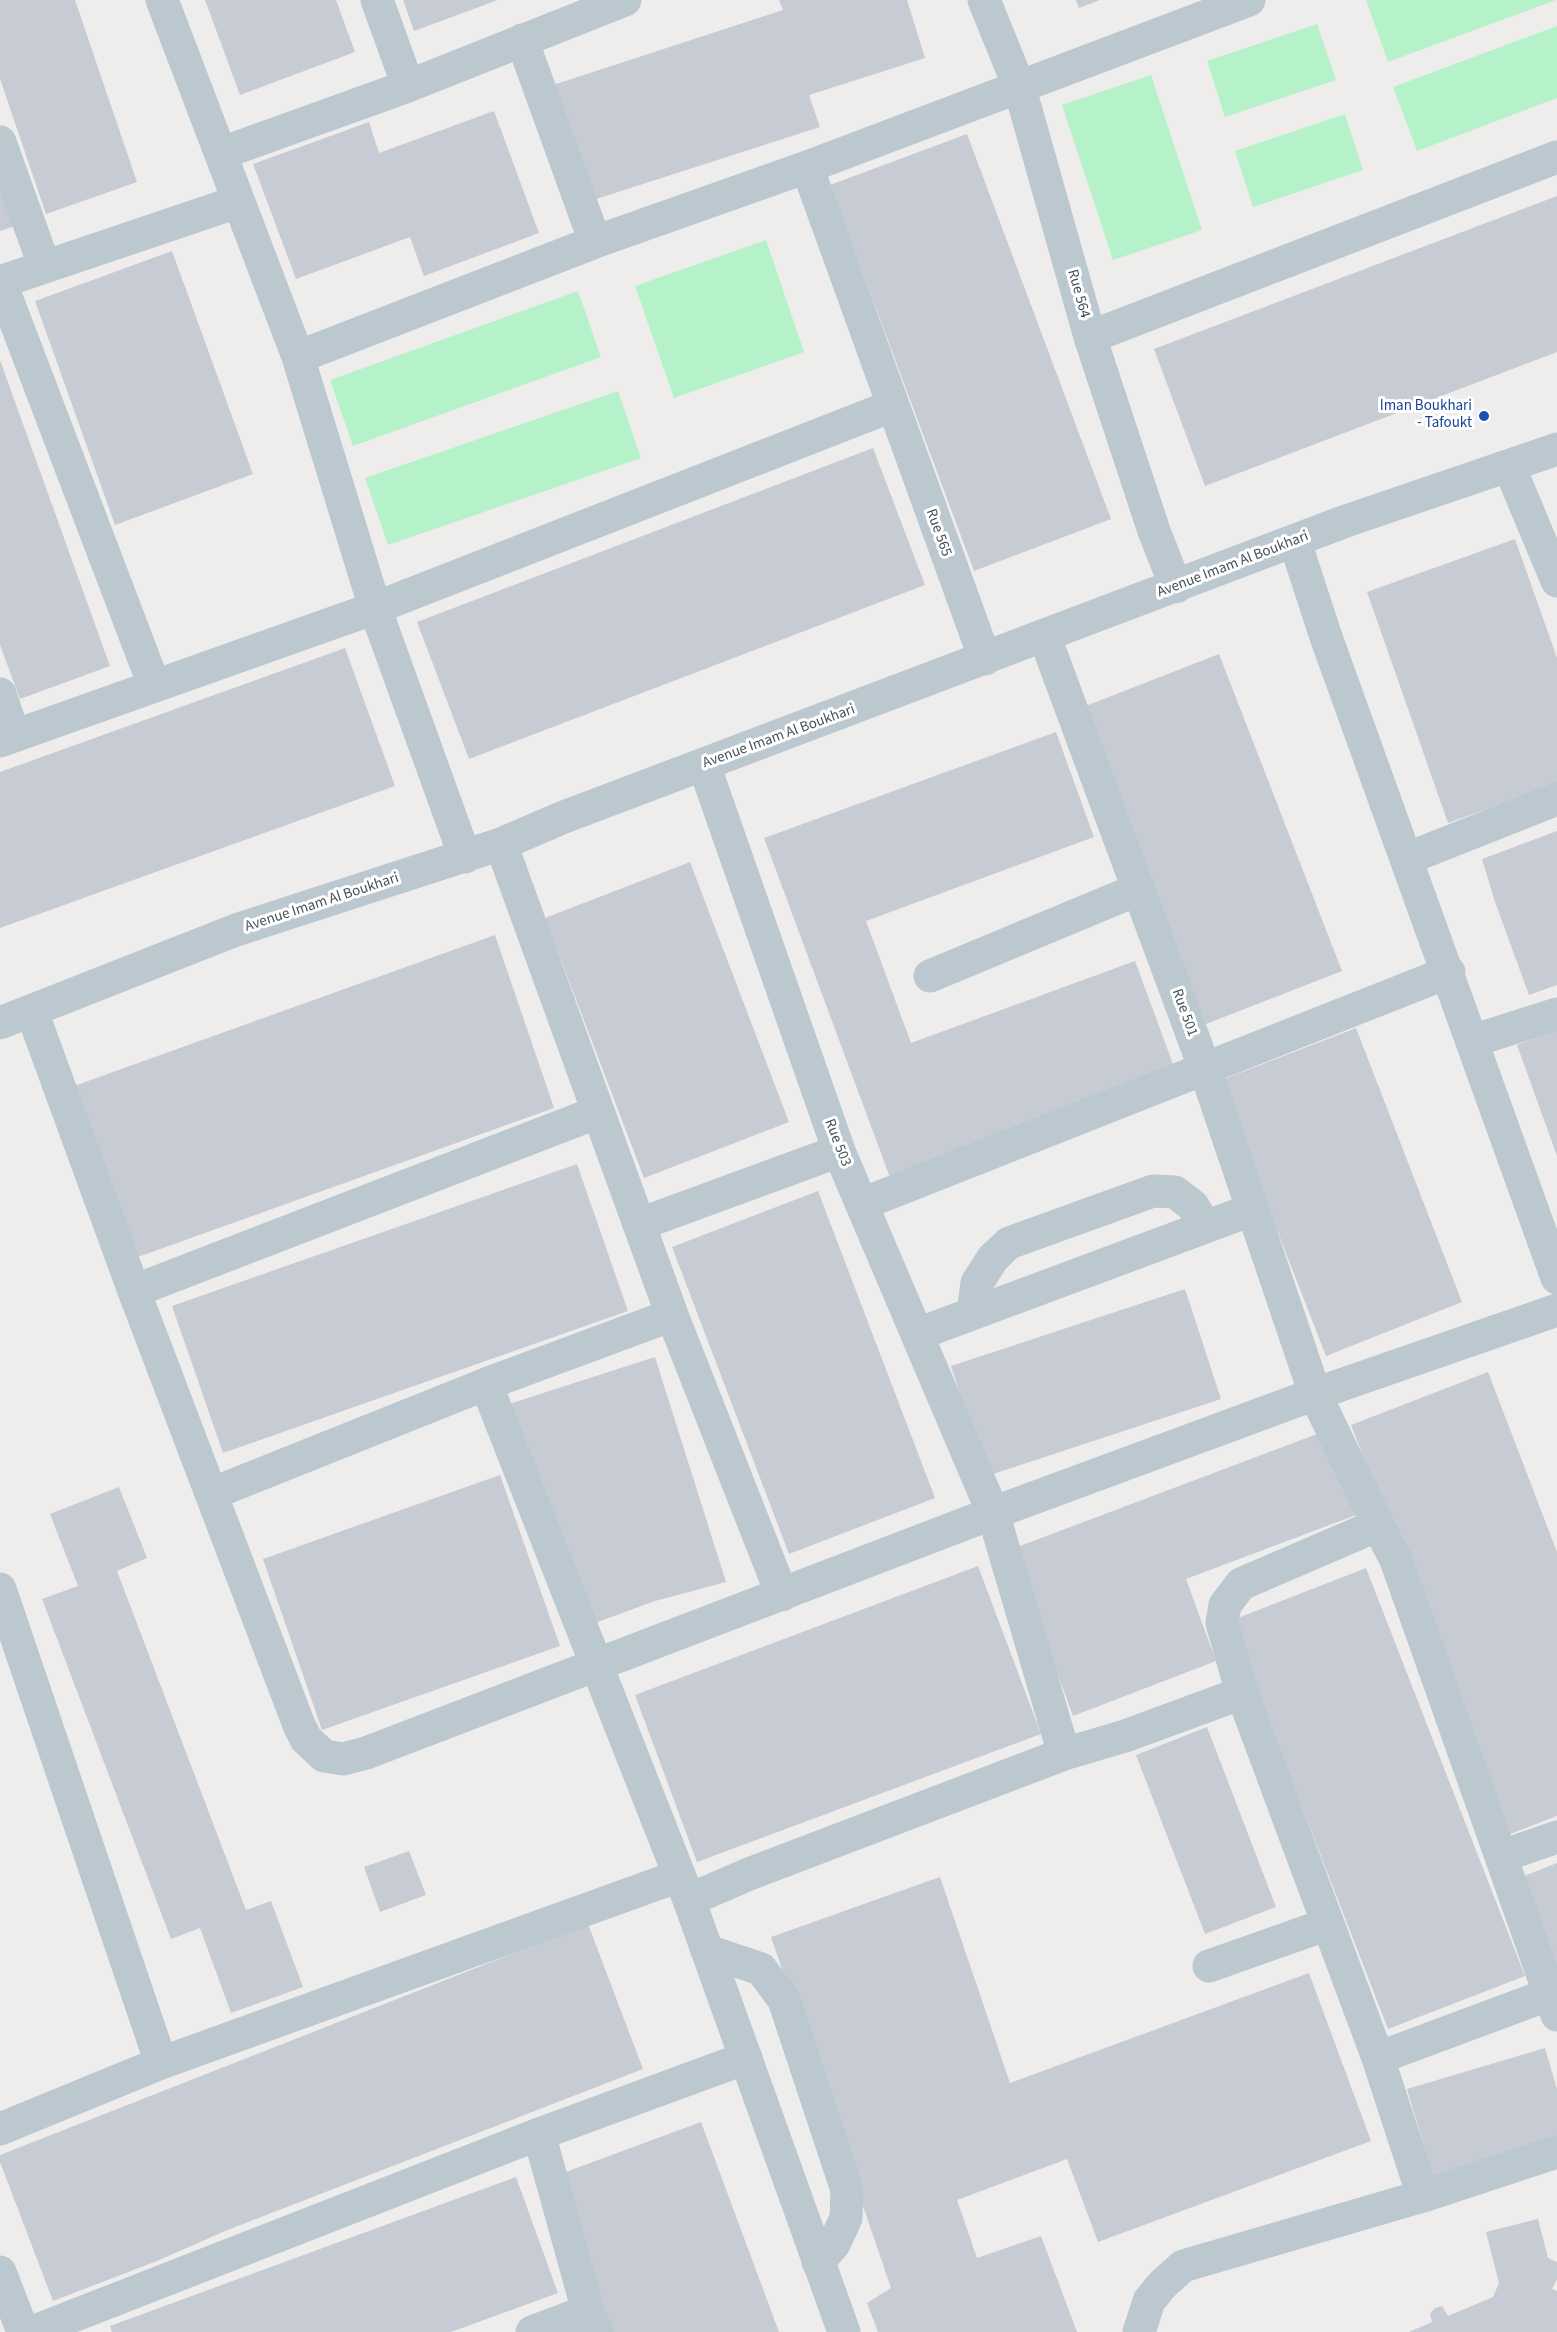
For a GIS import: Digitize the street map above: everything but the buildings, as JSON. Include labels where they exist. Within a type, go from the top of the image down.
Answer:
[{"type":"street","points":[[162,0],[222,153],[237,202],[298,357],[375,609],[465,857]]},
{"type":"street","points":[[377,0],[408,86]]},
{"type":"street","points":[[222,153],[408,86],[522,40],[572,10],[625,0]]},
{"type":"street","name":"Rue 564","points":[[984,0],[1020,89],[1090,337],[1154,531],[1176,587]]},
{"type":"street","points":[[298,357],[595,242],[807,168],[1020,89],[1249,0]]},
{"type":"street","points":[[522,40],[595,242]]},
{"type":"street","points":[[0,142],[44,265]]},
{"type":"street","points":[[1090,337],[1557,157]]},
{"type":"street","name":"Rue 565","points":[[807,168],[984,660]]},
{"type":"street","points":[[154,686],[0,281],[237,202]]},
{"type":"street","points":[[0,694],[7,738],[375,609],[892,406]]},
{"type":"street","name":"Avenue Imam Al Boukhari","points":[[0,1023],[236,930],[501,844],[1346,521],[1557,449]]},
{"type":"street","points":[[1509,466],[1557,581]]},
{"type":"street","points":[[1295,542],[1557,1278]]},
{"type":"street","name":"Rue 501","points":[[1044,635],[1205,1069],[1315,1394],[1396,1560],[1554,2004]]},
{"type":"street","name":"Rue 503","points":[[704,765],[839,1151],[993,1513],[1064,1754]]},
{"type":"street","points":[[1406,859],[1557,799]]},
{"type":"street","points":[[501,844],[672,1315],[782,1595]]},
{"type":"street","points":[[930,976],[1139,889]]},
{"type":"street","points":[[862,1204],[1449,972]]},
{"type":"street","points":[[32,1012],[134,1291],[299,1725],[306,1739],[324,1756],[343,1759],[366,1754],[597,1663],[782,1595],[993,1513],[1315,1394],[1557,1311]]},
{"type":"street","points":[[1472,1041],[1557,1014]]},
{"type":"street","points":[[134,1291],[598,1112]]},
{"type":"street","points":[[640,1224],[839,1151]]},
{"type":"street","points":[[973,1313],[977,1283],[993,1258],[1009,1243],[1153,1191],[1175,1192],[1193,1206],[1205,1226]]},
{"type":"street","points":[[918,1334],[1251,1210]]},
{"type":"street","points":[[211,1494],[486,1384],[672,1315]]},
{"type":"street","points":[[486,1384],[684,1888],[844,2332]]},
{"type":"street","points":[[1378,1525],[1241,1584],[1225,1605],[1222,1623],[1242,1693],[1378,2058],[1423,2196]]},
{"type":"street","points":[[0,1589],[161,2064]]},
{"type":"street","points":[[0,2129],[161,2064],[684,1888],[749,1874],[1064,1754],[1125,1736],[1242,1693]]},
{"type":"street","points":[[1502,1856],[1557,1837]]},
{"type":"street","points":[[1209,1966],[1328,1924]]},
{"type":"street","points":[[707,1951],[761,1969],[784,2000],[847,2190],[846,2218],[834,2244],[818,2262]]},
{"type":"street","points":[[1378,2058],[1554,2004]]},
{"type":"street","points":[[32,2332],[539,2134],[746,2058]]},
{"type":"street","points":[[532,2332],[592,2321],[539,2134]]},
{"type":"street","points":[[1139,2332],[1149,2301],[1162,2284],[1184,2266],[1423,2196],[1557,2152]]},
{"type":"street","points":[[0,2272],[23,2332]]},
{"type":"green space","points":[[1366,0],[1556,0],[1388,62]]},
{"type":"green space","points":[[1317,24],[1336,80],[1225,117],[1207,61]]},
{"type":"green space","points":[[1557,26],[1557,98],[1417,151],[1393,87]]},
{"type":"green space","points":[[1151,75],[1202,230],[1113,260],[1062,105]]},
{"type":"green space","points":[[1345,114],[1363,170],[1253,207],[1235,151]]},
{"type":"green space","points":[[766,240],[804,352],[674,398],[635,286]]},
{"type":"green space","points":[[578,291],[601,357],[353,446],[330,380]]},
{"type":"green space","points":[[618,391],[641,458],[388,545],[365,478]]},
{"type":"place","name":"Iman Boukhari - Tafoukt","points":[[1484,416]]}]
